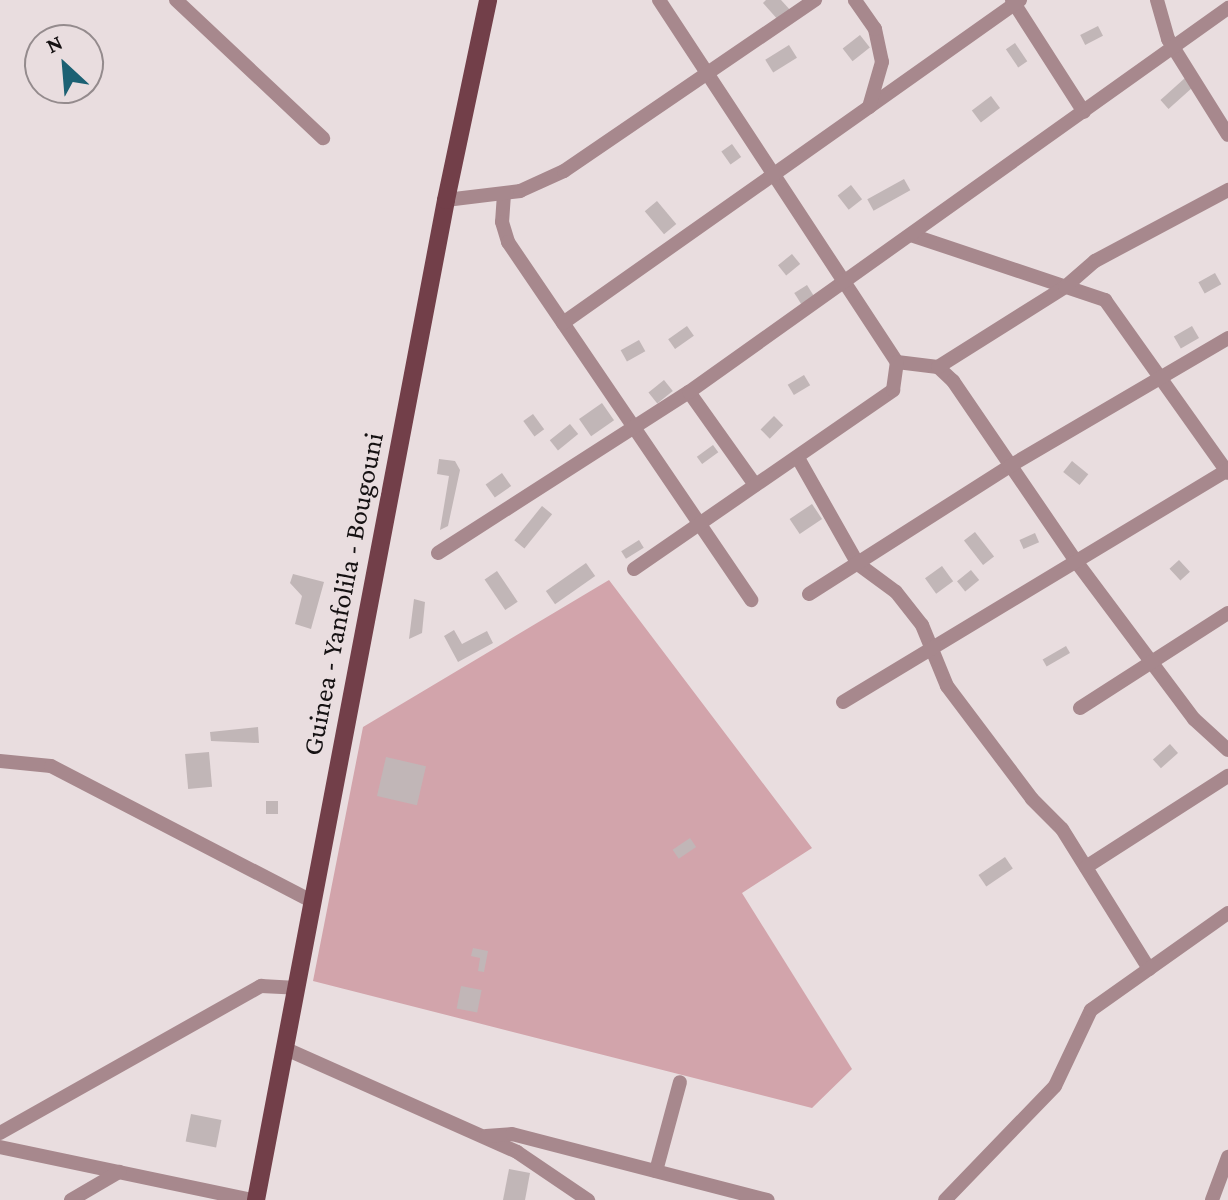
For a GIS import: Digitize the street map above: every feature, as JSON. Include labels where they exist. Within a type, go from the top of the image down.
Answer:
[{"type":"main road","name":"Guinea - Yanfolila - Bougouni","points":[[254,1200],[286,1049],[446,200],[488,0]]},
{"type":"street","points":[[176,0],[323,138]]},
{"type":"street","points":[[634,569],[893,390],[897,362],[659,0]]},
{"type":"street","points":[[446,200],[504,194],[564,171],[815,0]]},
{"type":"street","points":[[855,0],[875,29],[882,62],[869,107]]},
{"type":"street","points":[[1157,0],[1175,49],[1228,135]]},
{"type":"street","points":[[563,323],[1016,1],[1084,112]]},
{"type":"street","points":[[438,553],[689,392],[1175,49],[1228,8]]},
{"type":"street","points":[[897,362],[938,367],[1065,287],[1095,261],[1228,190]]},
{"type":"street","points":[[504,194],[502,222],[508,242],[751,600]]},
{"type":"street","points":[[843,702],[1078,564],[1228,471],[1105,300],[911,235]]},
{"type":"street","points":[[809,594],[1010,466],[1228,338]]},
{"type":"street","points":[[938,367],[1078,564],[1194,719],[1228,750]]},
{"type":"street","points":[[689,392],[755,485]]},
{"type":"street","points":[[798,458],[858,564],[896,592],[922,625],[947,686],[1032,799],[1062,829],[1149,969]]},
{"type":"street","points":[[1080,708],[1228,613]]},
{"type":"street","points":[[0,761],[51,766],[313,902]]},
{"type":"street","points":[[1086,867],[1228,776]]},
{"type":"street","points":[[945,1200],[1055,1086],[1091,1010],[1228,913]]},
{"type":"street","points":[[0,1133],[261,986],[297,988]]},
{"type":"street","points":[[286,1049],[517,1152],[588,1200]]},
{"type":"street","points":[[656,1171],[680,1082]]},
{"type":"street","points":[[482,1137],[512,1134],[768,1200]]},
{"type":"street","points":[[0,1147],[254,1200]]},
{"type":"street","points":[[1212,1200],[1228,1157]]},
{"type":"street","points":[[71,1200],[119,1172]]},
{"type":"shaded area","points":[[609,580],[812,848],[742,893],[852,1069],[812,1108],[313,981],[363,727]]},
{"type":"building","points":[[766,0],[781,0],[791,11],[779,21],[763,3]]},
{"type":"building","points":[[1098,26],[1103,36],[1085,45],[1080,35]]},
{"type":"building","points":[[860,35],[870,48],[853,61],[843,49]]},
{"type":"building","points":[[1015,43],[1027,61],[1018,67],[1006,49]]},
{"type":"building","points":[[789,45],[797,58],[773,73],[765,60]]},
{"type":"building","points":[[1185,78],[1193,87],[1169,109],[1160,100]]},
{"type":"building","points":[[991,96],[1000,108],[981,122],[972,110]]},
{"type":"building","points":[[732,144],[741,157],[731,165],[721,151]]},
{"type":"building","points":[[904,179],[910,190],[874,211],[867,199]]},
{"type":"building","points":[[851,185],[862,199],[849,210],[838,195]]},
{"type":"building","points":[[657,201],[676,224],[664,234],[645,211]]},
{"type":"building","points":[[792,254],[800,264],[786,275],[778,265]]},
{"type":"building","points":[[1215,273],[1221,284],[1205,294],[1198,282]]},
{"type":"building","points":[[807,285],[814,296],[801,304],[794,293]]},
{"type":"building","points":[[687,326],[694,336],[675,349],[668,339]]},
{"type":"building","points":[[1192,326],[1199,338],[1181,349],[1174,336]]},
{"type":"building","points":[[639,340],[645,351],[627,362],[621,350]]},
{"type":"building","points":[[804,375],[810,385],[794,395],[788,385]]},
{"type":"building","points":[[664,380],[673,391],[657,403],[648,393]]},
{"type":"building","points":[[602,403],[614,420],[591,436],[579,419]]},
{"type":"building","points":[[533,414],[544,429],[534,436],[523,421]]},
{"type":"building","points":[[774,416],[783,425],[770,439],[761,429]]},
{"type":"building","points":[[570,424],[578,434],[558,450],[550,440]]},
{"type":"building","points":[[713,445],[718,452],[702,464],[697,457]]},
{"type":"building","points":[[439,459],[455,461],[460,470],[448,526],[440,530],[449,476],[437,474]]},
{"type":"building","points":[[1072,461],[1088,474],[1080,485],[1063,472]]},
{"type":"building","points":[[502,473],[511,486],[495,498],[486,484]]},
{"type":"building","points":[[812,504],[822,519],[800,534],[790,519]]},
{"type":"building","points":[[542,506],[552,514],[524,548],[514,540]]},
{"type":"building","points":[[975,532],[994,556],[983,565],[964,541]]},
{"type":"building","points":[[1035,533],[1039,542],[1024,549],[1019,540]]},
{"type":"building","points":[[639,540],[644,548],[626,559],[621,551]]},
{"type":"building","points":[[1179,560],[1190,572],[1180,581],[1169,569]]},
{"type":"building","points":[[586,563],[595,576],[555,604],[546,591]]},
{"type":"building","points":[[942,566],[953,581],[936,594],[925,578]]},
{"type":"building","points":[[971,570],[979,580],[965,591],[957,581]]},
{"type":"building","points":[[497,571],[518,602],[505,610],[485,579]]},
{"type":"building","points":[[293,574],[324,582],[311,629],[295,624],[302,596],[290,583]]},
{"type":"building","points":[[414,599],[425,602],[422,633],[409,639]]},
{"type":"building","points":[[454,630],[462,644],[487,631],[493,643],[458,662],[444,636]]},
{"type":"building","points":[[1066,646],[1070,653],[1047,666],[1043,660]]},
{"type":"building","points":[[258,727],[259,743],[211,741],[210,732]]},
{"type":"building","points":[[1170,744],[1178,753],[1161,768],[1153,759]]},
{"type":"building","points":[[209,752],[212,787],[188,789],[185,754]]},
{"type":"building","points":[[386,757],[426,766],[417,805],[377,796]]},
{"type":"building","points":[[266,801],[278,801],[278,814],[266,814]]},
{"type":"building","points":[[690,838],[696,847],[679,859],[673,850]]},
{"type":"building","points":[[1005,857],[1013,869],[986,887],[978,875]]},
{"type":"building","points":[[473,948],[488,951],[484,972],[478,971],[480,958],[471,956]]},
{"type":"building","points":[[461,986],[482,990],[477,1013],[457,1009]]},
{"type":"building","points":[[191,1114],[221,1120],[216,1147],[186,1141]]},
{"type":"building","points":[[509,1169],[530,1173],[525,1200],[503,1200]]}]
